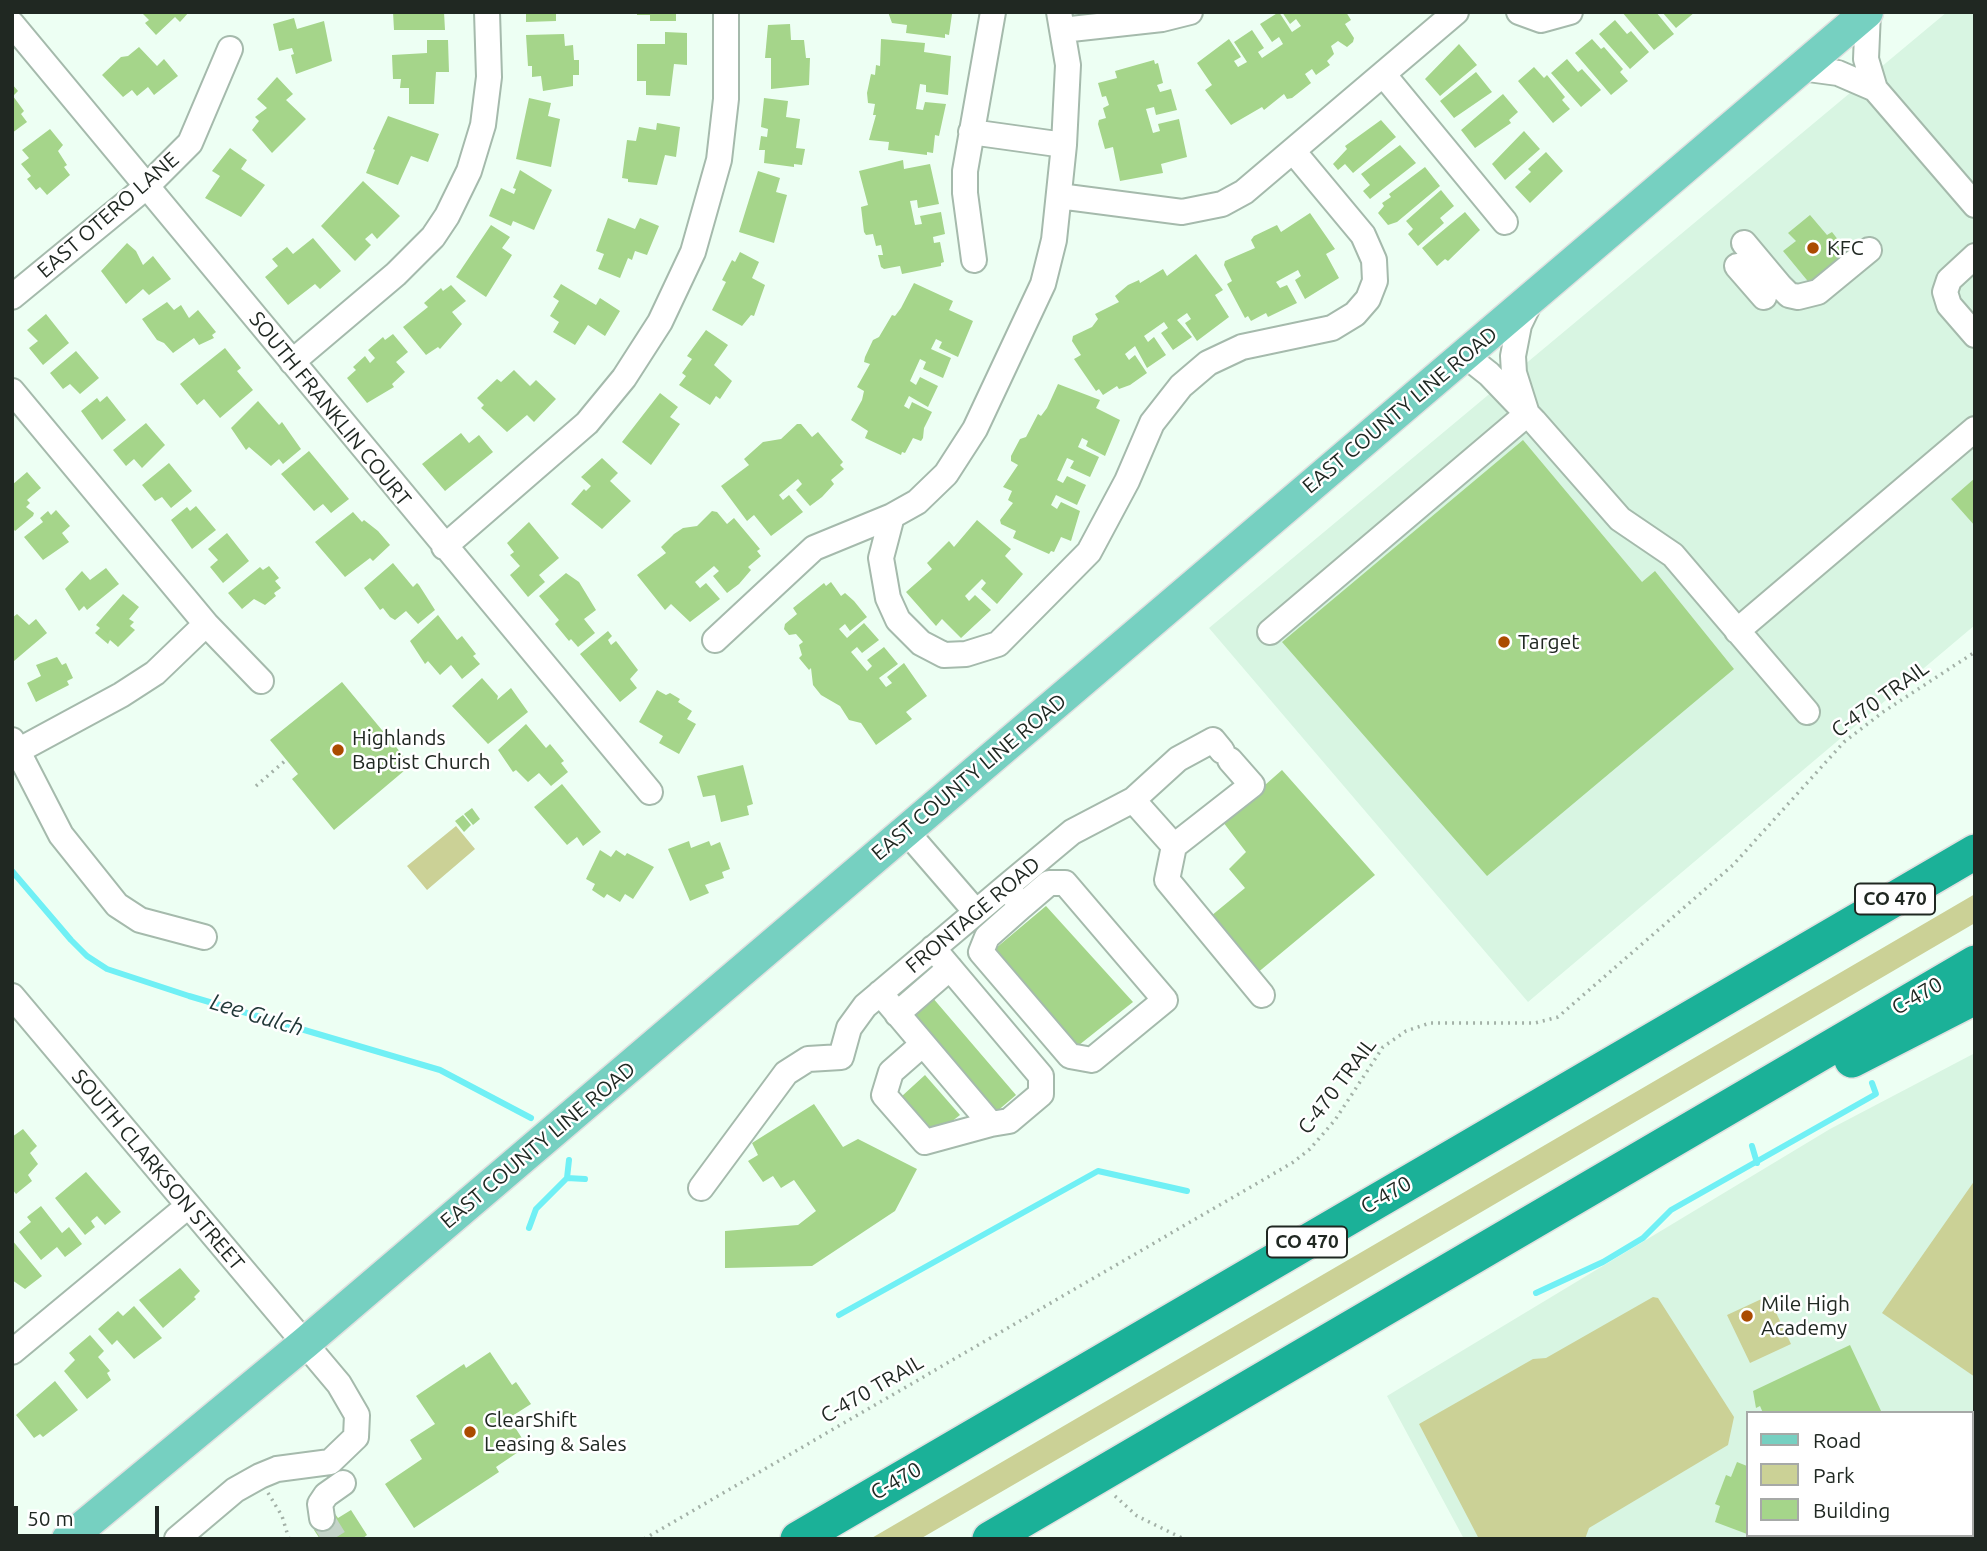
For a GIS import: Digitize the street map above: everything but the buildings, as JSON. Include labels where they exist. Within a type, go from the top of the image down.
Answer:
[{"type":"highway","points":[[1816,945],[1856,901],[1975,832]]},
{"type":"highway","name":"C-470","points":[[798,1539],[1975,852]]},
{"type":"highway","name":"C-470","points":[[990,1539],[1975,963]]},
{"type":"highway","points":[[1500,1240],[1553,1223],[1692,1143],[1975,997]]},
{"type":"main road","name":"EAST COUNTY LINE ROAD","points":[[68,1539],[305,1343],[1867,12]]},
{"type":"street","points":[[292,362],[396,274],[433,237],[453,205],[469,171],[483,125],[489,77],[487,12]]},
{"type":"street","points":[[443,547],[587,423],[624,378],[660,321],[693,251],[719,160],[726,99],[726,12]]},
{"type":"street","points":[[974,260],[965,192],[971,132],[993,12]]},
{"type":"street","points":[[715,640],[814,548],[892,516],[917,502],[946,474],[975,429],[1043,284],[1054,240],[1064,145],[1068,65],[1061,21],[1162,19],[1190,12]]},
{"type":"street","points":[[1059,196],[1182,212],[1222,204],[1244,192],[1456,12]]},
{"type":"street","points":[[1530,16],[1570,12]]},
{"type":"street","points":[[1867,12],[1866,59],[1875,89],[1975,205]]},
{"type":"street","name":"SOUTH FRANKLIN COURT","points":[[12,24],[443,547],[650,792]]},
{"type":"street","name":"EAST OTERO LANE","points":[[12,297],[146,187],[190,143],[230,49]]},
{"type":"street","points":[[1801,68],[1838,73],[1875,89]]},
{"type":"street","points":[[1383,74],[1505,222]]},
{"type":"street","points":[[971,132],[1064,145]]},
{"type":"street","points":[[892,516],[881,558],[888,598],[898,620],[921,643],[944,655],[966,654],[998,644],[1089,552],[1127,481],[1152,423],[1188,380],[1208,363],[1242,347],[1332,328],[1355,314],[1368,299],[1375,281],[1374,260],[1363,235],[1293,151]]},
{"type":"street","points":[[1764,297],[1740,254],[1789,295],[1798,297],[1818,292],[1869,250]]},
{"type":"street","points":[[1975,256],[1949,280],[1945,292],[1949,305],[1975,335]]},
{"type":"street","points":[[1527,414],[1514,373],[1513,356],[1519,325],[1533,296]]},
{"type":"street","points":[[1465,355],[1489,374],[1527,414],[1620,519],[1673,555],[1807,712]]},
{"type":"street","points":[[12,391],[202,629],[261,681]]},
{"type":"street","points":[[1270,632],[1527,414]]},
{"type":"street","points":[[1737,631],[1975,429]]},
{"type":"street","points":[[202,629],[155,673],[121,695],[14,749],[61,835],[117,905],[140,920],[204,937]]},
{"type":"street","name":"FRONTAGE ROAD","points":[[701,1188],[786,1073],[808,1059],[841,1057],[854,1020],[880,993],[1072,832],[1133,800],[1178,759],[1213,740],[1252,785],[1174,846]]},
{"type":"street","points":[[1133,800],[1174,846],[1167,880],[1262,995]]},
{"type":"street","points":[[906,831],[976,912]]},
{"type":"street","points":[[1049,883],[1065,883],[1165,1000],[1092,1060],[1070,1056],[981,952],[987,937],[1022,906],[1049,883]]},
{"type":"street","points":[[1006,887],[1022,906]]},
{"type":"street","points":[[923,1044],[891,1072],[884,1095],[925,1142],[1009,1121],[1041,1094],[1041,1076],[933,948]]},
{"type":"street","points":[[897,1014],[950,968]]},
{"type":"street","points":[[880,993],[991,1124]]},
{"type":"street","name":"SOUTH CLARKSON STREET","points":[[12,996],[305,1343],[346,1394],[357,1415],[358,1431],[347,1448],[330,1462],[277,1469],[260,1476]]},
{"type":"street","points":[[12,1352],[188,1206]]},
{"type":"street","points":[[177,1539],[235,1490],[260,1476]]},
{"type":"street","points":[[322,1518],[320,1504],[326,1495],[343,1483]]},
{"type":"path","name":"C-470 TRAIL","points":[[644,1539],[1292,1163],[1310,1149],[1335,1120],[1382,1047],[1406,1031],[1439,1022],[1535,1023],[1558,1017],[1733,865],[1844,742],[1883,712],[1975,652]]},
{"type":"path","points":[[256,786],[286,760]]},
{"type":"path","points":[[1101,1474],[1129,1510],[1184,1539]]},
{"type":"path","points":[[260,1476],[282,1516],[289,1539]]},
{"type":"shaded area","points":[[1947,12],[1975,12],[1975,625],[1528,1002],[1209,628]]},
{"type":"shaded area","name":"Mile High Academy","points":[[1975,1053],[1975,1539],[1464,1539],[1387,1396],[1830,1129]]},
{"type":"green space","points":[[456,826],[475,849],[427,890],[407,866]]},
{"type":"green space","points":[[1975,894],[1975,923],[1232,1358],[920,1539],[870,1539]]},
{"type":"green space","points":[[1975,1180],[1975,1377],[1882,1313]]},
{"type":"green space","points":[[1768,1296],[1791,1344],[1750,1363],[1727,1315]]},
{"type":"green space","points":[[1653,1297],[1658,1298],[1734,1417],[1728,1445],[1589,1528],[1585,1539],[1479,1539],[1419,1424],[1533,1359],[1546,1358]]},
{"type":"waterway","name":"Lee Gulch","points":[[12,871],[71,940],[87,956],[107,969],[440,1070],[531,1118]]},
{"type":"waterway","points":[[1536,1293],[1603,1262],[1643,1238],[1671,1210],[1876,1094],[1872,1083]]},
{"type":"waterway","points":[[1752,1146],[1757,1163]]},
{"type":"waterway","name":"Lee Gulch","points":[[529,1228],[536,1209],[567,1178],[569,1160]]},
{"type":"waterway","points":[[839,1315],[1098,1171],[1187,1191]]},
{"type":"waterway","name":"Lee Gulch","points":[[567,1178],[585,1179]]},
{"type":"tunnel","points":[[322,1518],[335,1539]]},
{"type":"place","name":"KFC","points":[[1813,248]]},
{"type":"place","name":"Target","points":[[1504,642]]},
{"type":"place","name":"Highlands Baptist Church","points":[[338,750]]},
{"type":"place","name":"Mile High Academy","points":[[1747,1316]]},
{"type":"place","name":"ClearShift Leasing & Sales","points":[[470,1432]]}]
